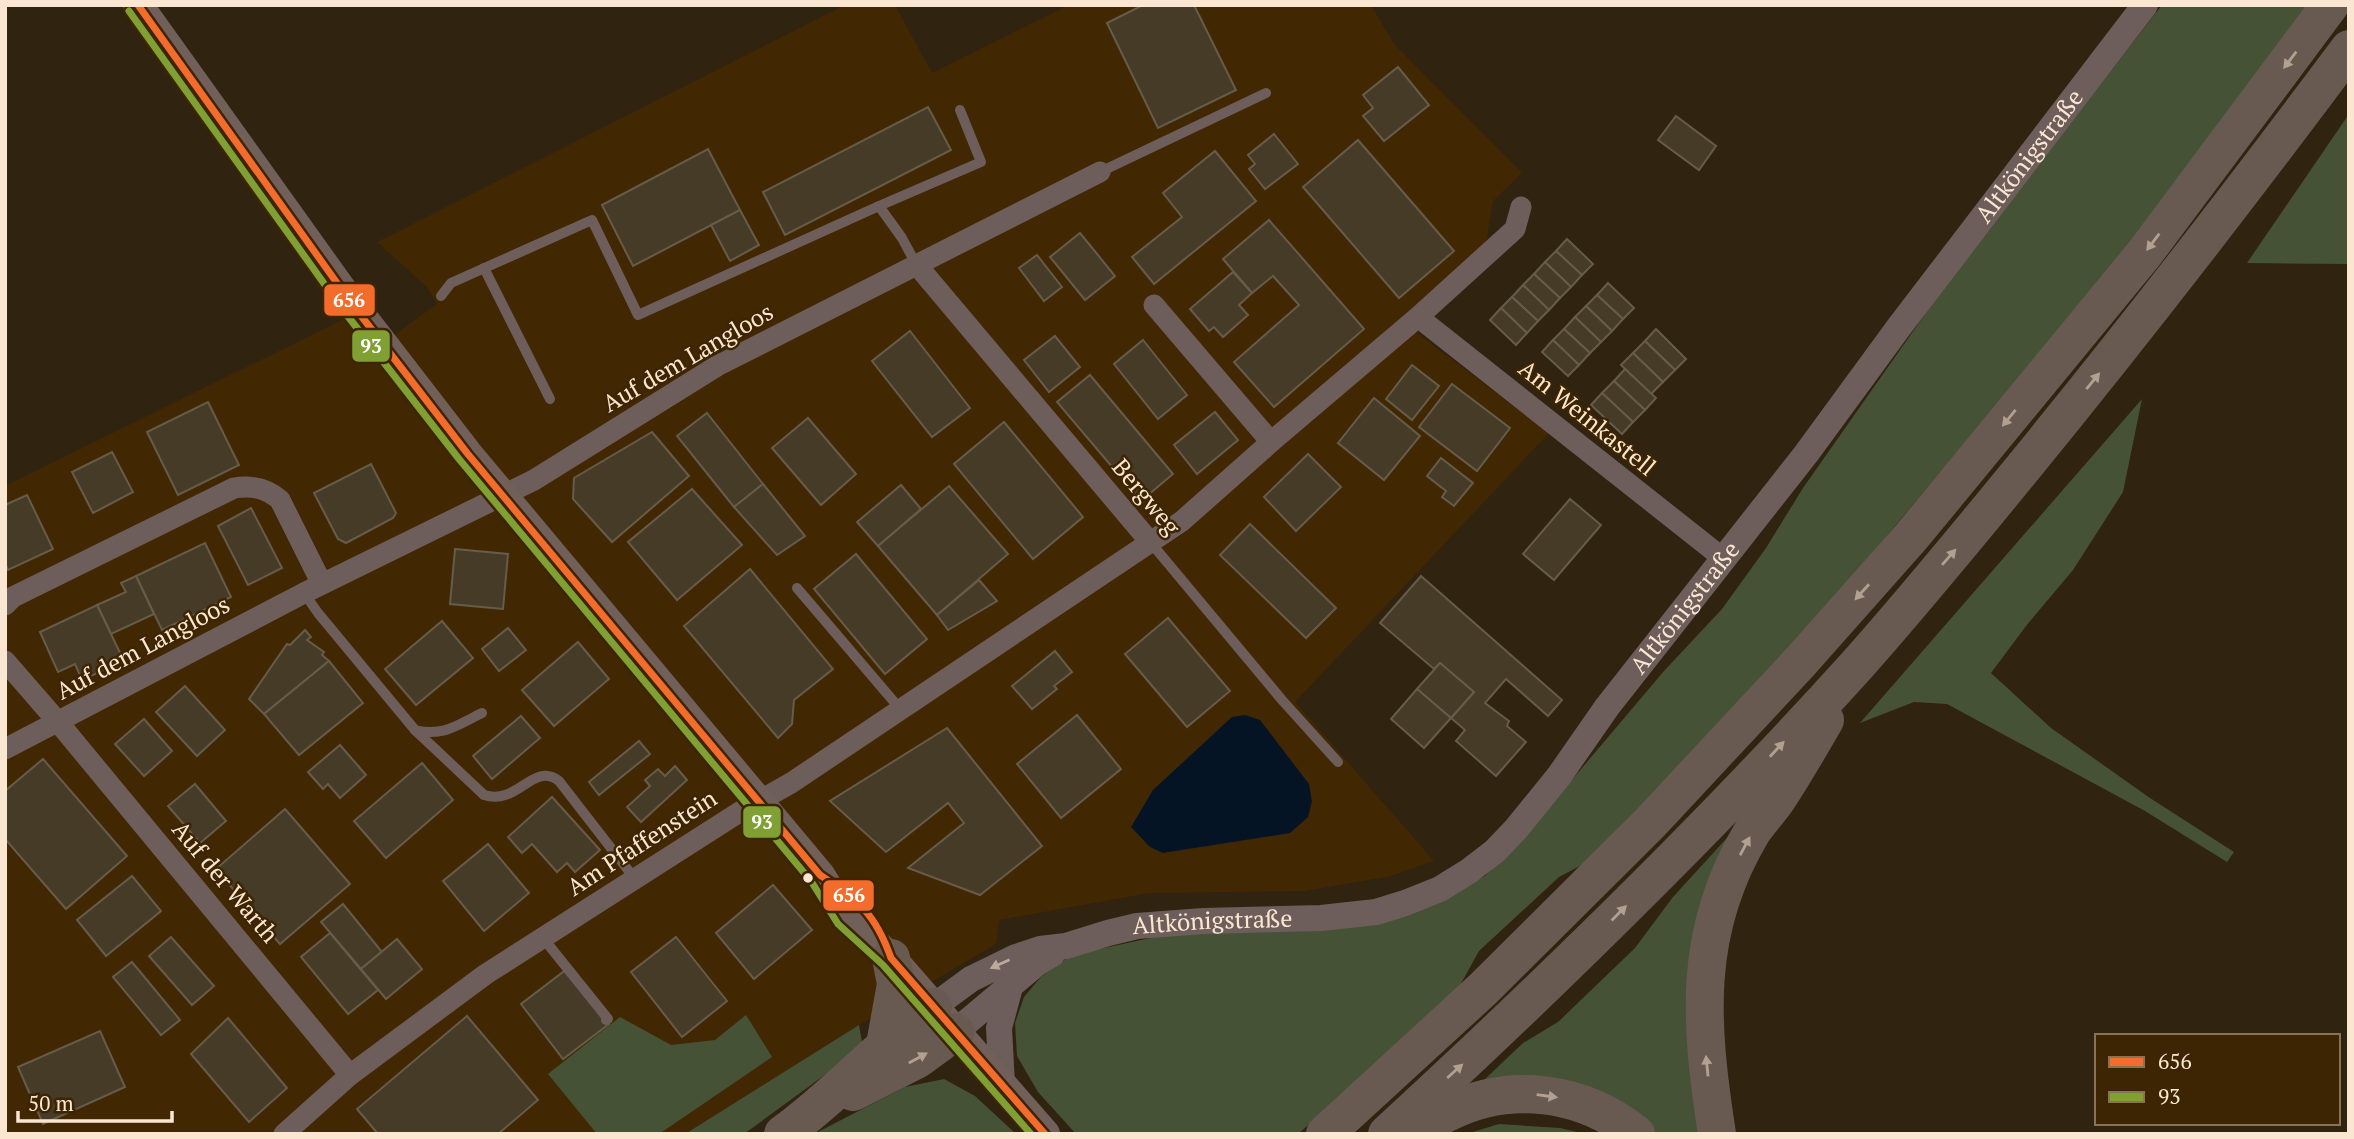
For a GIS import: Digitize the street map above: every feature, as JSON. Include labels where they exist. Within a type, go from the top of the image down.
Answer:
[{"type":"highway","points":[[1325,1134],[1483,989],[1650,823],[1801,661],[1911,537],[2144,254],[2330,5]]},
{"type":"highway","points":[[1387,1134],[1513,1019],[1676,857],[1857,665],[1958,547],[2086,390],[2248,184],[2349,48]]},
{"type":"highway","points":[[1717,1134],[1706,1065],[1703,1010],[1705,964],[1714,919],[1732,871],[1753,831],[1803,760],[1857,665]]},
{"type":"highway","points":[[885,1045],[895,984],[891,958]]},
{"type":"highway","points":[[783,1134],[814,1112],[885,1045],[944,1020]]},
{"type":"highway","points":[[814,1112],[918,1059],[944,1020]]},
{"type":"highway","points":[[1415,1134],[1458,1108],[1480,1099],[1513,1094],[1538,1094],[1585,1104],[1605,1112],[1636,1134]]},
{"type":"main road","points":[[138,5],[352,304],[502,496],[820,875],[846,917],[891,958],[1045,1134]]},
{"type":"street","name":"Altkönigstraße","points":[[944,1020],[971,979],[1040,949],[1066,946],[1108,933],[1163,924],[1348,916],[1405,903],[1440,889],[1495,851],[1517,829],[2145,5]]},
{"type":"street","name":"Auf dem Langloos","points":[[5,749],[313,588],[534,480],[717,366],[1100,172]]},
{"type":"street","points":[[1154,305],[1270,442],[1418,317],[1515,229],[1521,207]]},
{"type":"street","name":"Bergweg","points":[[916,264],[1151,543]]},
{"type":"street","name":"Am Weinkastell","points":[[1418,317],[1724,559]]},
{"type":"street","name":"Am Pfaffenstein","points":[[284,1134],[350,1075],[486,974],[901,710],[1151,543],[1182,521],[1270,442]]},
{"type":"street","points":[[5,605],[25,591],[234,488],[246,486],[270,492],[280,500],[313,588]]},
{"type":"street","name":"Auf der Warth","points":[[5,661],[350,1075]]},
{"type":"street","name":"Altkönigstraße","points":[[944,1020],[1010,987],[1036,964],[1066,946]]},
{"type":"street","points":[[1002,1085],[999,1028],[1010,987]]},
{"type":"lane","points":[[1100,172],[1266,93]]},
{"type":"lane","points":[[440,296],[451,283],[592,220],[638,315],[981,162],[960,110]]},
{"type":"lane","points":[[879,206],[902,238],[916,264]]},
{"type":"lane","points":[[484,268],[550,399]]},
{"type":"lane","name":"Bergweg","points":[[1151,543],[1282,700],[1338,762]]},
{"type":"lane","points":[[313,588],[318,613],[415,730],[484,795],[495,799],[504,797],[539,776],[553,776],[635,879]]},
{"type":"lane","points":[[797,588],[901,710]]},
{"type":"lane","points":[[415,730],[430,734],[442,733],[482,713]]},
{"type":"lane","points":[[543,938],[608,1019],[606,1020]]},
{"type":"shaded area","points":[[845,5],[895,5],[932,73],[1069,5],[1371,5],[1394,44],[1522,173],[1493,201],[1485,248],[1401,321],[1549,433],[1295,702],[1434,861],[1391,876],[1305,891],[1149,893],[999,920],[996,944],[859,1025],[685,1134],[5,1134],[5,486],[346,318],[372,351],[437,304],[428,288],[377,242]]},
{"type":"green space","points":[[2162,5],[2309,5],[2135,238],[1826,609],[1595,858],[1559,877],[1479,951],[1459,987],[1298,1134],[1076,1134],[1038,1092],[1017,1056],[1015,1023],[1024,997],[1041,977],[1071,955],[1165,935],[1440,900],[1485,876],[1521,840],[1664,671],[1722,609],[1954,273]]},
{"type":"green space","points":[[2349,114],[2349,264],[2247,263]]},
{"type":"green space","points":[[2142,399],[2123,492],[2073,570],[1991,673],[2051,728],[2150,798],[2234,852],[2227,862],[2145,811],[1947,704],[1914,702],[1860,723]]},
{"type":"green space","points":[[1736,828],[1728,859],[1709,1134],[1656,1134],[1623,1109],[1484,1080],[1523,1043],[1558,1022],[1635,948],[1673,897]]},
{"type":"green space","points":[[746,1015],[772,1057],[659,1134],[597,1134],[548,1074],[620,1017],[671,1045],[715,1040]]},
{"type":"green space","points":[[859,1025],[863,1047],[744,1134],[685,1134]]},
{"type":"green space","points":[[944,1079],[975,1096],[1016,1134],[814,1134],[905,1087]]},
{"type":"green space","points":[[1499,1124],[1560,1128],[1586,1134],[1466,1134]]},
{"type":"water","points":[[1245,715],[1260,720],[1309,784],[1312,801],[1308,817],[1290,833],[1163,853],[1150,847],[1131,827],[1153,790],[1232,717]]},
{"type":"building","points":[[1143,5],[1194,5],[1236,90],[1158,128],[1107,23]]},
{"type":"building","points":[[1398,67],[1429,105],[1384,141],[1363,116],[1373,108],[1363,95]]},
{"type":"building","points":[[928,107],[951,150],[785,235],[763,192]]},
{"type":"building","points":[[1676,116],[1716,146],[1699,170],[1658,140]]},
{"type":"building","points":[[1274,134],[1298,164],[1265,189],[1249,169],[1255,164],[1248,155]]},
{"type":"building","points":[[1358,140],[1454,251],[1399,298],[1303,187]]},
{"type":"building","points":[[708,149],[740,210],[633,266],[602,205]]},
{"type":"building","points":[[1215,151],[1256,201],[1154,284],[1132,257],[1182,217],[1163,193]]},
{"type":"building","points":[[740,210],[759,245],[730,261],[711,225]]},
{"type":"building","points":[[1269,220],[1364,329],[1274,407],[1234,362],[1299,305],[1273,276],[1252,293],[1223,259]]},
{"type":"building","points":[[1080,233],[1115,276],[1085,300],[1050,257]]},
{"type":"building","points":[[1567,239],[1593,264],[1582,275],[1556,251]]},
{"type":"building","points":[[1556,251],[1582,275],[1571,287],[1545,262]]},
{"type":"building","points":[[1037,255],[1062,287],[1044,301],[1019,268]]},
{"type":"building","points":[[1545,262],[1571,287],[1560,298],[1534,274]]},
{"type":"building","points":[[1233,272],[1252,293],[1239,305],[1248,315],[1223,337],[1214,327],[1209,331],[1190,309]]},
{"type":"building","points":[[1534,274],[1560,298],[1549,310],[1523,285]]},
{"type":"building","points":[[1608,283],[1634,308],[1623,319],[1597,295]]},
{"type":"building","points":[[1523,285],[1549,310],[1538,321],[1512,297]]},
{"type":"building","points":[[1597,295],[1623,319],[1612,331],[1586,306]]},
{"type":"building","points":[[1512,297],[1538,321],[1527,333],[1501,308]]},
{"type":"building","points":[[1586,306],[1612,331],[1601,342],[1575,317]]},
{"type":"building","points":[[1501,308],[1527,333],[1516,345],[1490,320]]},
{"type":"building","points":[[1575,317],[1601,342],[1590,353],[1564,329]]},
{"type":"building","points":[[1564,329],[1590,353],[1579,365],[1553,340]]},
{"type":"building","points":[[1656,329],[1686,359],[1675,370],[1645,341]]},
{"type":"building","points":[[910,331],[970,408],[932,437],[872,361]]},
{"type":"building","points":[[1055,336],[1080,367],[1049,392],[1024,360]]},
{"type":"building","points":[[1143,340],[1187,395],[1158,419],[1114,364]]},
{"type":"building","points":[[1553,340],[1579,365],[1568,376],[1542,352]]},
{"type":"building","points":[[1645,341],[1675,370],[1663,382],[1633,353]]},
{"type":"building","points":[[1633,353],[1663,382],[1651,394],[1621,365]]},
{"type":"building","points":[[1412,365],[1439,386],[1412,420],[1386,399]]},
{"type":"building","points":[[1625,369],[1656,398],[1645,410],[1614,381]]},
{"type":"building","points":[[1090,375],[1173,474],[1141,501],[1057,402]]},
{"type":"building","points":[[1614,381],[1645,410],[1633,422],[1602,393]]},
{"type":"building","points":[[1452,384],[1510,428],[1477,471],[1419,427]]},
{"type":"building","points":[[1602,393],[1633,422],[1622,434],[1591,405]]},
{"type":"building","points":[[1374,398],[1420,436],[1384,480],[1338,443]]},
{"type":"building","points":[[208,402],[239,465],[178,495],[147,432]]},
{"type":"building","points":[[1215,412],[1238,440],[1197,474],[1174,445]]},
{"type":"building","points":[[707,413],[763,484],[734,507],[677,436]]},
{"type":"building","points":[[808,418],[856,474],[821,505],[772,448]]},
{"type":"building","points":[[1004,422],[1083,517],[1033,559],[954,464]]},
{"type":"building","points":[[652,432],[689,476],[612,542],[573,499],[574,478]]},
{"type":"building","points":[[112,452],[133,492],[93,513],[72,472]]},
{"type":"building","points":[[1308,454],[1341,487],[1296,531],[1264,497]]},
{"type":"building","points":[[1441,458],[1473,483],[1454,506],[1442,497],[1446,491],[1427,476]]},
{"type":"building","points":[[371,464],[396,513],[393,518],[346,543],[338,539],[314,493]]},
{"type":"building","points":[[763,484],[805,536],[777,555],[734,507]]},
{"type":"building","points":[[901,485],[921,509],[878,546],[857,522]]},
{"type":"building","points":[[949,486],[1008,554],[937,615],[878,546]]},
{"type":"building","points":[[692,489],[742,545],[677,600],[628,542]]},
{"type":"building","points":[[27,495],[53,549],[8,570],[5,563],[5,505]]},
{"type":"building","points":[[1570,499],[1601,525],[1554,580],[1523,554]]},
{"type":"building","points":[[251,508],[282,568],[248,585],[218,526]]},
{"type":"building","points":[[1250,524],[1336,608],[1306,638],[1220,555]]},
{"type":"building","points":[[205,543],[231,597],[162,630],[136,576]]},
{"type":"building","points":[[455,549],[508,554],[503,609],[450,604]]},
{"type":"building","points":[[856,554],[927,639],[885,674],[814,589]]},
{"type":"building","points":[[750,569],[833,669],[794,700],[792,724],[778,738],[684,626]]},
{"type":"building","points":[[136,576],[154,614],[111,634],[97,605],[126,592],[121,583]]},
{"type":"building","points":[[1421,576],[1562,700],[1548,716],[1506,679],[1485,703],[1509,721],[1507,726],[1526,742],[1496,776],[1456,741],[1465,730],[1451,718],[1474,692],[1440,663],[1434,669],[1380,623]]},
{"type":"building","points":[[979,580],[997,601],[948,630],[937,615]]},
{"type":"building","points":[[97,605],[124,661],[82,680],[75,664],[58,672],[40,632]]},
{"type":"building","points":[[1168,618],[1230,691],[1187,727],[1125,654]]},
{"type":"building","points":[[442,621],[473,658],[416,705],[385,669]]},
{"type":"building","points":[[508,628],[526,650],[499,671],[482,649]]},
{"type":"building","points":[[305,630],[311,637],[307,640],[324,652],[322,655],[329,661],[264,714],[249,699],[287,644],[290,645]]},
{"type":"building","points":[[578,642],[609,679],[554,726],[522,690]]},
{"type":"building","points":[[1055,651],[1072,672],[1054,686],[1057,689],[1032,709],[1012,686]]},
{"type":"building","points":[[329,661],[363,703],[299,755],[264,714]]},
{"type":"building","points":[[1440,663],[1474,692],[1451,718],[1417,689]]},
{"type":"building","points":[[185,686],[225,730],[197,756],[156,712]]},
{"type":"building","points":[[1417,689],[1451,718],[1424,748],[1391,719]]},
{"type":"building","points":[[1077,715],[1121,769],[1061,818],[1017,764]]},
{"type":"building","points":[[521,716],[540,738],[492,779],[473,756]]},
{"type":"building","points":[[144,719],[172,751],[144,776],[115,744]]},
{"type":"building","points":[[947,728],[1042,846],[980,895],[908,868],[964,823],[948,803],[886,852],[830,801]]},
{"type":"building","points":[[639,741],[650,754],[599,795],[589,782]]},
{"type":"building","points":[[340,745],[366,775],[340,798],[328,784],[323,789],[308,772]]},
{"type":"building","points":[[43,759],[127,856],[66,909],[5,839],[5,791]]},
{"type":"building","points":[[422,763],[453,800],[386,858],[354,821]]},
{"type":"building","points":[[675,766],[687,780],[641,822],[627,807],[650,786],[645,780],[658,769],[665,776]]},
{"type":"building","points":[[195,784],[226,821],[200,843],[168,806]]},
{"type":"building","points":[[552,797],[600,850],[575,872],[567,863],[557,872],[532,844],[522,853],[508,837]]},
{"type":"building","points":[[285,809],[350,884],[280,944],[216,869]]},
{"type":"building","points":[[488,844],[529,893],[484,931],[443,881]]},
{"type":"building","points":[[132,876],[161,911],[106,956],[77,920]]},
{"type":"building","points":[[773,885],[812,930],[754,979],[716,933]]},
{"type":"building","points":[[343,904],[382,952],[361,969],[321,922]]},
{"type":"building","points":[[330,933],[378,990],[348,1014],[301,957]]},
{"type":"building","points":[[171,937],[214,986],[192,1005],[149,956]]},
{"type":"building","points":[[676,937],[727,1001],[682,1037],[631,972]]},
{"type":"building","points":[[397,939],[422,969],[386,999],[361,969]]},
{"type":"building","points":[[132,962],[180,1020],[161,1035],[113,977]]},
{"type":"building","points":[[567,969],[609,1024],[563,1059],[521,1004]]},
{"type":"building","points":[[467,1016],[538,1100],[498,1134],[378,1134],[357,1109]]},
{"type":"building","points":[[228,1018],[287,1088],[249,1122],[191,1054]]},
{"type":"building","points":[[100,1031],[125,1087],[43,1124],[18,1067]]},
{"type":"transit line","name":"656","points":[[138,5],[352,304],[467,453],[820,875],[864,909],[879,930],[891,958],[1045,1134]]},
{"type":"transit line","name":"93","points":[[129,11],[343,310],[459,459],[811,881],[838,924],[883,965],[1031,1134]]}]
